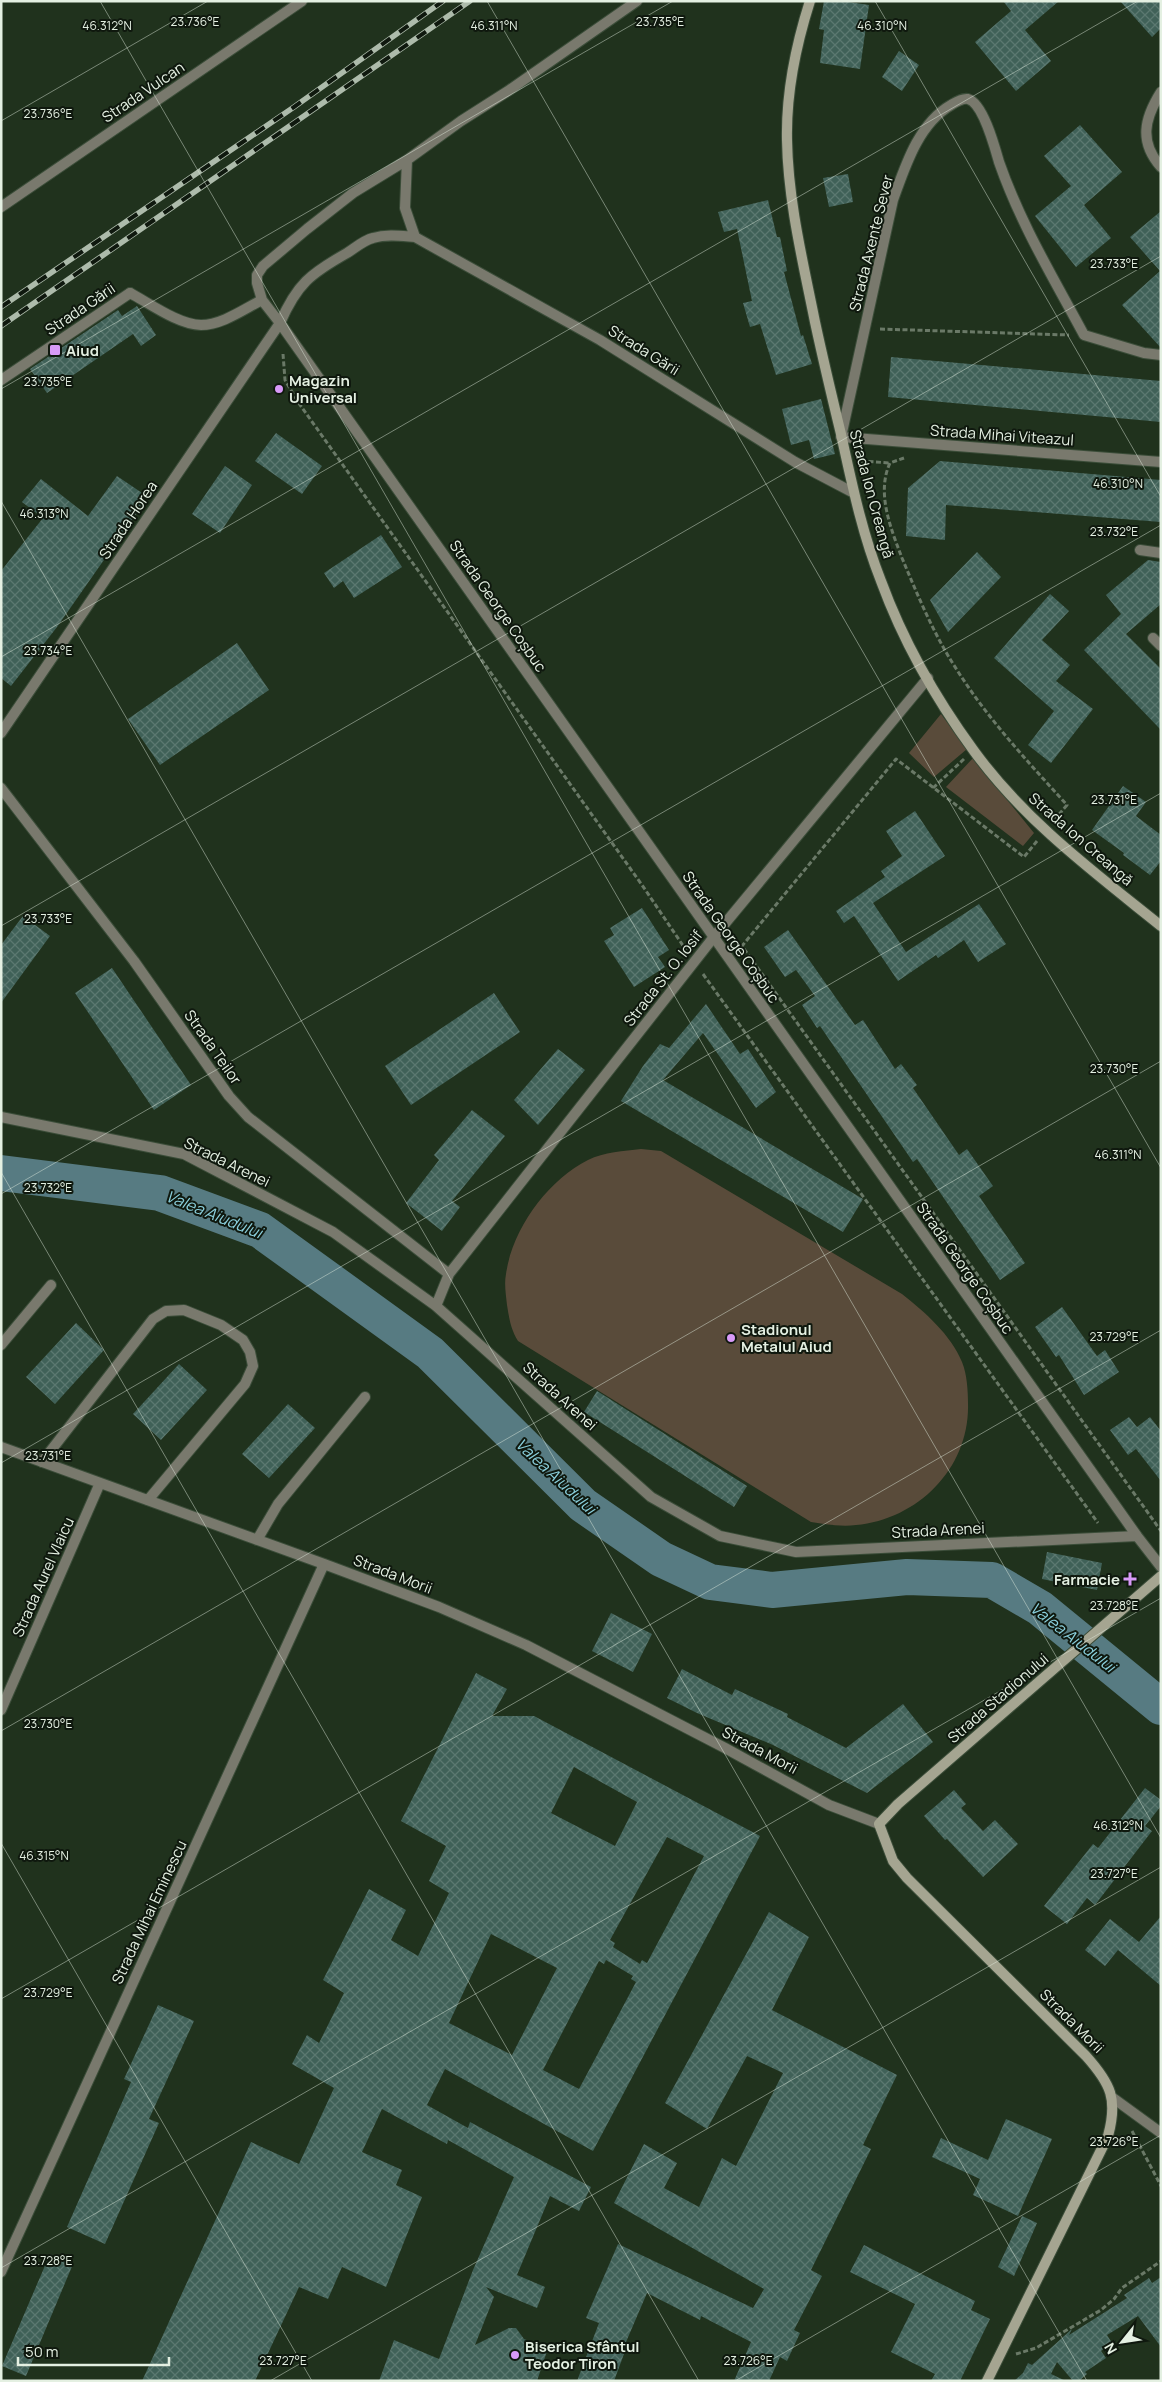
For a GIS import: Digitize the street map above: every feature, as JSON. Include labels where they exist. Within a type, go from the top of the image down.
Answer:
[{"type":"main road","name":"Strada Ion Creangă","points":[[810,1],[795,58],[789,97],[787,139],[790,183],[798,239],[846,460],[880,581],[904,634],[928,678],[974,750],[1021,808],[1045,831],[1161,926]]},
{"type":"main road","name":"Strada Stadionului","points":[[879,1824],[898,1804],[1046,1678],[1137,1595],[1161,1576]]},
{"type":"main road","name":"Strada Morii","points":[[879,1824],[885,1844],[898,1867],[1086,2056],[1103,2076],[1113,2098],[1113,2118],[1108,2136],[988,2381]]},
{"type":"street","name":"Strada Vulcan","points":[[1,207],[302,1]]},
{"type":"street","points":[[280,324],[262,300],[257,283],[257,275],[263,266],[353,193],[406,160],[637,1]]},
{"type":"street","points":[[1161,92],[1151,108],[1146,134],[1149,154],[1161,167]]},
{"type":"street","name":"Strada Axente Sever","points":[[841,437],[894,200],[907,163],[920,137],[934,119],[959,100],[969,99],[977,105],[1026,230],[1084,335]]},
{"type":"street","points":[[406,160],[405,208],[415,237]]},
{"type":"street","name":"Strada Gării","points":[[280,324],[289,303],[301,285],[315,271],[372,238],[393,235],[415,237],[600,340],[795,462],[854,494]]},
{"type":"street","name":"Strada Gării","points":[[1,380],[130,293],[182,321],[201,325],[222,320],[262,300]]},
{"type":"street","name":"Strada Horea","points":[[1,733],[280,324]]},
{"type":"street","name":"Strada George Coșbuc","points":[[280,324],[713,938],[1137,1536],[1161,1567]]},
{"type":"street","points":[[1084,335],[1144,353],[1161,355]]},
{"type":"street","name":"Strada Mihai Viteazul","points":[[841,437],[1161,462]]},
{"type":"street","points":[[1140,550],[1161,552]]},
{"type":"street","points":[[1153,638],[1161,646]]},
{"type":"street","name":"Strada St. O. Iosif","points":[[436,1306],[449,1274],[713,938],[928,678]]},
{"type":"street","name":"Strada Teilor","points":[[1,788],[134,961],[229,1096],[248,1117],[449,1274]]},
{"type":"street","name":"Strada Arenei","points":[[1,1117],[184,1154],[333,1232],[436,1306],[651,1497],[720,1536],[796,1552],[1137,1536]]},
{"type":"street","points":[[1,1345],[51,1286]]},
{"type":"street","points":[[42,1462],[153,1319],[166,1311],[184,1310],[221,1325],[243,1340],[250,1352],[253,1366],[246,1384],[148,1500]]},
{"type":"street","points":[[257,1540],[278,1504],[365,1397]]},
{"type":"street","name":"Strada Morii","points":[[1,1447],[439,1607],[526,1645],[708,1739],[829,1805],[879,1824]]},
{"type":"street","name":"Strada Aurel Vlaicu","points":[[1,1710],[100,1483]]},
{"type":"street","name":"Strada Mihai Eminescu","points":[[1,2272],[324,1564]]},
{"type":"street","points":[[1113,2098],[1161,2133]]},
{"type":"path","name":"Strada Axente Sever","points":[[866,328],[1084,335]]},
{"type":"path","points":[[282,352],[285,380],[298,402],[642,885],[695,963],[1108,1536]]},
{"type":"path","points":[[846,460],[890,463],[910,457]]},
{"type":"path","points":[[890,463],[884,476],[886,507],[895,541],[929,621],[963,678],[1016,749],[1067,805],[1024,857],[896,760],[742,946],[1161,1531]]},
{"type":"path","points":[[934,788],[974,750]]},
{"type":"path","points":[[1127,2123],[1161,2186]]},
{"type":"path","points":[[1001,2352],[1018,2355],[1058,2336],[1101,2310],[1114,2299],[1122,2288],[1161,2261]]},
{"type":"shaded area","points":[[941,714],[967,749],[934,777],[909,753]]},
{"type":"shaded area","points":[[973,758],[1034,833],[1023,846],[946,787]]},
{"type":"shaded area","name":"Stadionul Metalul Aiud","points":[[641,1149],[661,1151],[902,1294],[920,1308],[944,1333],[957,1352],[965,1372],[968,1398],[966,1426],[960,1448],[950,1468],[936,1486],[920,1501],[879,1521],[845,1526],[811,1522],[518,1341],[510,1319],[505,1282],[510,1257],[524,1223],[546,1193],[573,1169],[601,1155]]},
{"type":"building","points":[[824,1],[842,1],[869,5],[860,69],[820,63],[824,30],[819,29]]},
{"type":"building","points":[[1003,1],[1059,1],[1025,30],[1051,61],[1016,91],[975,42],[1011,11]]},
{"type":"building","points":[[1120,1],[1161,1],[1161,28],[1152,37]]},
{"type":"building","points":[[899,51],[919,65],[902,91],[882,77]]},
{"type":"building","points":[[1080,125],[1122,172],[1084,205],[1111,238],[1076,267],[1035,216],[1071,186],[1044,156]]},
{"type":"building","points":[[848,174],[853,202],[829,207],[823,178]]},
{"type":"building","points":[[768,200],[777,237],[780,237],[787,271],[784,272],[801,336],[803,335],[812,364],[776,375],[760,324],[750,327],[743,303],[752,301],[737,229],[724,232],[718,212]]},
{"type":"building","points":[[1161,211],[1161,348],[1122,305],[1160,271],[1130,237]]},
{"type":"building","points":[[137,306],[156,335],[141,346],[133,334],[47,393],[30,369],[118,310],[122,316]]},
{"type":"building","points":[[891,357],[1161,381],[1161,422],[888,397]]},
{"type":"building","points":[[821,399],[835,454],[814,459],[809,440],[791,445],[782,409]]},
{"type":"building","points":[[276,433],[322,466],[302,494],[255,461]]},
{"type":"building","points":[[940,461],[1161,480],[1161,522],[946,505],[945,540],[906,536],[908,488]]},
{"type":"building","points":[[225,466],[252,485],[220,533],[192,514]]},
{"type":"building","points":[[117,476],[148,497],[57,627],[11,686],[1,678],[1,571],[43,518],[22,502],[41,479],[88,516]]},
{"type":"building","points":[[381,535],[402,567],[354,598],[343,581],[334,588],[324,573]]},
{"type":"building","points":[[977,552],[1001,577],[948,632],[930,600]]},
{"type":"building","points":[[1148,560],[1161,562],[1161,604],[1126,634],[1161,669],[1161,730],[1084,650],[1121,614],[1106,595]]},
{"type":"building","points":[[1050,594],[1069,611],[1042,640],[1070,665],[1056,681],[1093,709],[1051,763],[1028,745],[1054,711],[994,658]]},
{"type":"building","points":[[237,643],[269,690],[160,765],[128,719]]},
{"type":"building","points":[[1123,786],[1146,802],[1136,816],[1161,835],[1161,861],[1150,875],[1092,830]]},
{"type":"building","points":[[915,811],[945,856],[873,903],[906,952],[979,904],[1006,944],[978,962],[964,940],[938,958],[936,955],[898,981],[854,916],[844,923],[836,911],[885,877],[881,871],[902,856],[886,831]]},
{"type":"building","points":[[642,908],[669,950],[658,957],[665,967],[634,987],[604,941],[614,935],[610,928]]},
{"type":"building","points":[[23,916],[50,936],[1,1003],[1,945]]},
{"type":"building","points":[[788,930],[855,1025],[863,1020],[895,1069],[901,1064],[917,1085],[913,1088],[959,1155],[967,1149],[993,1186],[979,1196],[1025,1263],[1000,1280],[917,1159],[913,1162],[820,1026],[817,1028],[802,1005],[815,996],[796,970],[785,977],[764,947]]},
{"type":"building","points":[[112,968],[191,1085],[154,1110],[75,993]]},
{"type":"building","points":[[494,993],[520,1032],[411,1105],[385,1066]]},
{"type":"building","points":[[706,1004],[740,1054],[748,1049],[776,1092],[756,1108],[703,1033],[663,1080],[863,1199],[843,1232],[621,1101],[643,1066],[660,1044],[669,1048]]},
{"type":"building","points":[[558,1049],[585,1070],[538,1125],[514,1100]]},
{"type":"building","points":[[472,1110],[505,1136],[452,1201],[460,1207],[442,1231],[406,1203],[439,1160],[434,1155]]},
{"type":"building","points":[[1062,1307],[1097,1356],[1105,1350],[1119,1372],[1084,1395],[1059,1355],[1056,1357],[1035,1327]]},
{"type":"building","points":[[76,1323],[104,1350],[55,1404],[26,1377]]},
{"type":"building","points":[[179,1364],[207,1390],[161,1440],[133,1414]]},
{"type":"building","points":[[597,1391],[747,1486],[734,1507],[584,1412]]},
{"type":"building","points":[[288,1404],[315,1428],[269,1478],[242,1454]]},
{"type":"building","points":[[1129,1417],[1137,1427],[1150,1417],[1161,1431],[1161,1481],[1136,1449],[1128,1455],[1110,1430]]},
{"type":"building","points":[[1047,1552],[1102,1563],[1097,1590],[1042,1579]]},
{"type":"building","points":[[611,1613],[652,1634],[633,1672],[592,1651]]},
{"type":"building","points":[[682,1669],[732,1695],[735,1689],[788,1714],[787,1717],[846,1748],[903,1704],[933,1742],[867,1793],[773,1745],[697,1713],[667,1698]]},
{"type":"building","points":[[476,1673],[507,1689],[492,1716],[534,1716],[760,1836],[593,2151],[445,2069],[427,2105],[468,2128],[470,2122],[591,2187],[579,2211],[550,2196],[517,2275],[545,2287],[537,2308],[486,2287],[494,2297],[475,2345],[509,2328],[516,2328],[524,2339],[548,2348],[537,2381],[379,2381],[394,2340],[439,2359],[473,2270],[514,2177],[448,2140],[447,2144],[382,2109],[362,2152],[402,2170],[396,2185],[422,2197],[386,2287],[342,2267],[328,2299],[299,2287],[255,2381],[142,2381],[251,2142],[299,2164],[334,2088],[292,2064],[307,2035],[319,2043],[344,1993],[323,1980],[369,1889],[406,1910],[391,1940],[418,1956],[449,1893],[429,1881],[446,1846],[401,1821]],"holes":[[[574,1767],[637,1802],[615,1846],[551,1813]],[[667,1837],[704,1856],[647,1963],[642,1960],[640,1964],[613,1947],[615,1943],[610,1940]],[[491,1934],[557,1968],[512,2055],[449,2023]],[[606,1960],[633,1976],[631,1979],[636,1982],[579,2089],[543,2070],[599,1961],[604,1964]]]},
{"type":"building","points":[[1145,1788],[1161,1800],[1161,1806],[1145,1826],[1152,1831],[1095,1905],[1087,1898],[1067,1924],[1044,1906],[1093,1844],[1098,1848]]},
{"type":"building","points":[[954,1790],[966,1804],[961,1808],[983,1831],[995,1820],[1018,1844],[983,1877],[947,1839],[945,1840],[924,1816]]},
{"type":"building","points":[[769,1912],[809,1937],[772,2010],[897,2075],[863,2145],[871,2149],[811,2270],[822,2276],[794,2330],[800,2333],[787,2361],[780,2357],[769,2381],[734,2381],[751,2342],[701,2316],[700,2320],[647,2293],[626,2342],[628,2343],[614,2381],[577,2381],[599,2323],[586,2318],[618,2244],[753,2308],[764,2289],[614,2203],[644,2144],[677,2163],[664,2188],[699,2207],[722,2158],[736,2166],[783,2073],[747,2056],[707,2129],[665,2103]]},
{"type":"building","points":[[1161,1916],[1161,1986],[1118,1950],[1105,1966],[1085,1950],[1110,1919],[1139,1942]]},
{"type":"building","points":[[158,2005],[194,2021],[149,2119],[159,2123],[105,2244],[67,2227],[131,2082],[124,2079]]},
{"type":"building","points":[[1006,2119],[1052,2139],[1018,2216],[973,2195],[980,2179],[932,2157],[941,2138],[988,2160]]},
{"type":"building","points":[[1022,2216],[1037,2223],[1014,2276],[998,2267]]},
{"type":"building","points":[[864,2245],[975,2301],[971,2310],[990,2319],[960,2381],[931,2381],[935,2374],[891,2352],[915,2304],[850,2272]]},
{"type":"building","points":[[50,2254],[73,2264],[26,2376],[2,2366]]},
{"type":"building","points":[[1161,2277],[1161,2347],[1138,2316],[1107,2335],[1112,2343],[1101,2351],[1106,2358],[1085,2372],[1087,2374],[1079,2381],[1073,2381],[1057,2362],[1051,2374],[1066,2381],[1014,2381],[1023,2373],[1028,2363],[1032,2365],[1072,2329],[1069,2335],[1127,2298],[1124,2295],[1149,2278],[1152,2283]]},
{"type":"waterway","name":"Valea Aiudului","points":[[1,1173],[160,1193],[260,1230],[430,1353],[583,1505],[661,1559],[710,1582],[772,1590],[907,1577],[992,1580],[1040,1608],[1161,1707]]},
{"type":"railway","points":[[1,307],[294,107],[443,1]]},
{"type":"railway","points":[[1,326],[470,1]]},
{"type":"place","name":"Aiud","points":[[55,350]]},
{"type":"place","name":"Magazin Universal","points":[[279,389]]},
{"type":"place","name":"Stadionul Metalul Aiud","points":[[731,1338]]},
{"type":"place","name":"Farmacie","points":[[1130,1579]]},
{"type":"place","name":"Biserica Sfântul Teodor Tiron","points":[[515,2355]]}]
